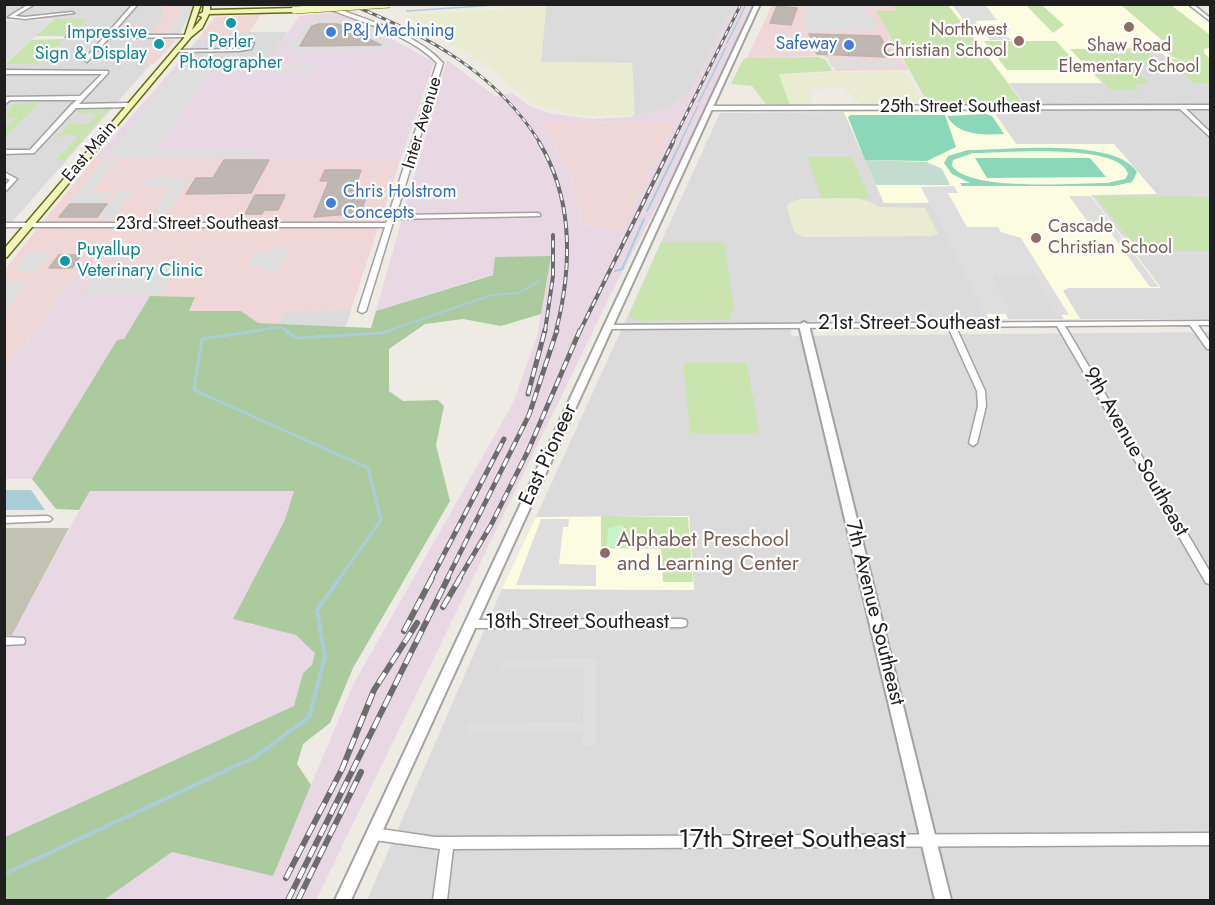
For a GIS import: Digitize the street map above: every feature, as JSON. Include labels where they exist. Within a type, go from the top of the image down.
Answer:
[{"type":"main road","name":"East Main","points":[[199,4],[201,10],[208,8]]},
{"type":"main road","name":"East Main","points":[[188,36],[199,4]]},
{"type":"main road","points":[[208,8],[295,10],[390,4]]},
{"type":"main road","name":"East Main","points":[[190,28],[208,8]]},
{"type":"main road","name":"East Main","points":[[4,255],[188,36],[198,30],[208,8]]},
{"type":"street","points":[[7,16],[33,4]]},
{"type":"street","points":[[87,60],[136,4]]},
{"type":"street","name":"Inter Avenue","points":[[320,4],[380,27],[427,51],[440,63],[362,311]]},
{"type":"street","points":[[1190,4],[1210,20]]},
{"type":"street","name":"East Pioneer","points":[[344,900],[757,7]]},
{"type":"street","points":[[7,16],[22,18],[72,13]]},
{"type":"street","points":[[68,37],[188,36]]},
{"type":"street","points":[[176,51],[245,49],[252,44]]},
{"type":"street","points":[[4,72],[106,72],[32,152],[4,152]]},
{"type":"street","points":[[4,103],[9,98],[81,98]]},
{"type":"street","points":[[73,106],[129,105]]},
{"type":"street","name":"25th Street Southeast","points":[[709,108],[1210,107]]},
{"type":"street","points":[[1182,108],[1210,135]]},
{"type":"street","points":[[4,174],[14,179],[4,190]]},
{"type":"street","points":[[392,216],[538,215]]},
{"type":"street","name":"23rd Street Southeast","points":[[4,225],[390,225]]},
{"type":"street","points":[[1192,323],[1210,347]]},
{"type":"street","name":"21st Street Southeast","points":[[608,327],[1210,323]]},
{"type":"street","points":[[951,324],[981,391],[982,406],[973,443]]},
{"type":"street","name":"9th Avenue Southeast","points":[[1060,324],[1210,580]]},
{"type":"street","name":"7th Avenue Southeast","points":[[804,325],[943,900]]},
{"type":"street","points":[[4,520],[47,519]]},
{"type":"street","name":"18th Street Southeast","points":[[472,624],[682,623]]},
{"type":"street","points":[[4,641],[20,641]]},
{"type":"street","name":"17th Street Southeast","points":[[374,834],[447,843],[1210,838]]},
{"type":"street","points":[[440,900],[447,843]]},
{"type":"shaded area","points":[[567,4],[735,5],[690,93],[668,108],[633,117],[632,63],[541,62],[546,6]]},
{"type":"shaded area","points":[[5,5],[162,5],[163,15],[161,35],[151,47],[131,47],[116,64],[151,64],[5,230],[5,64],[39,64],[86,19],[5,19]]},
{"type":"shaded area","points":[[162,5],[194,5],[179,35],[150,36],[163,15]]},
{"type":"shaded area","points":[[178,5],[191,5],[188,18],[180,33],[155,36],[170,33],[181,11],[178,11]]},
{"type":"shaded area","points":[[735,5],[758,5],[710,105],[614,288],[316,900],[104,900],[172,852],[273,875],[354,683],[513,403],[537,336],[550,256],[376,311],[447,60],[495,96],[512,93],[531,107],[553,114],[592,119],[633,117],[668,108],[690,93]],"holes":[[[549,120],[596,124],[642,121],[675,123],[621,231],[582,224],[571,175],[544,126],[544,122]]]},
{"type":"shaded area","points":[[772,5],[893,5],[897,11],[877,11],[908,70],[836,71],[831,60],[823,56],[747,58]]},
{"type":"shaded area","points":[[809,5],[863,5],[866,8],[862,9],[863,11],[871,13],[880,30],[808,31],[803,20]]},
{"type":"shaded area","points":[[948,5],[1190,5],[1210,20],[1210,59],[1169,59],[1155,49],[1070,49],[1102,83],[1009,83]]},
{"type":"shaded area","points":[[952,5],[985,5],[997,20],[975,21],[981,29],[1009,28],[1010,30],[1003,31],[1011,40],[990,40],[987,36],[977,36]]},
{"type":"shaded area","points":[[546,7],[541,62],[632,63],[635,115],[573,115],[533,104],[483,63],[401,15]]},
{"type":"shaded area","points":[[333,12],[366,25],[434,62],[401,159],[94,159],[178,63],[268,63],[299,16]]},
{"type":"shaded area","points":[[260,15],[250,32],[229,32],[223,40],[197,40],[215,17]]},
{"type":"shaded area","points":[[53,20],[5,63],[5,21]]},
{"type":"shaded area","points":[[312,20],[341,20],[339,23],[311,26],[301,44],[305,47],[369,46],[371,40],[363,35],[374,32],[379,35],[375,37],[396,46],[384,50],[292,51],[293,48],[286,48],[292,39],[298,39],[303,31],[298,30],[302,24],[307,24]]},
{"type":"shaded area","points":[[229,32],[288,32],[268,63],[178,63],[197,40],[223,40]]},
{"type":"shaded area","points":[[776,32],[792,34],[793,40],[787,40],[792,43],[803,43],[800,36],[806,36],[813,51],[795,51],[791,44],[789,50],[771,51],[775,42],[780,42],[781,39],[776,38]]},
{"type":"shaded area","points":[[158,39],[176,40],[154,64],[115,64],[131,47],[151,47]]},
{"type":"shaded area","points":[[1069,49],[1155,49],[1169,59],[1210,59],[1210,319],[1080,319],[1063,291],[1068,288],[1161,288],[1090,194],[1156,194],[1114,144],[1016,144],[992,110],[1029,109],[1009,83],[1101,83]]},
{"type":"shaded area","points":[[828,60],[898,61],[901,66],[837,68],[831,66]]},
{"type":"shaded area","points":[[315,65],[311,72],[211,72],[153,151],[257,151],[253,158],[106,157],[179,67]]},
{"type":"shaded area","points":[[900,71],[908,76],[922,101],[920,104],[860,105],[843,88],[839,88],[811,89],[813,104],[792,105],[789,103],[779,74]]},
{"type":"shaded area","points":[[844,112],[884,203],[931,203],[989,319],[789,322],[792,336],[1210,332],[1210,900],[367,900],[502,589],[694,590],[689,516],[536,517],[720,113]]},
{"type":"shaded area","name":"Cascade Christian School","points":[[844,112],[994,112],[1016,144],[1114,144],[1157,194],[1091,195],[1161,288],[1068,288],[1063,291],[1080,319],[1064,319],[1037,273],[985,274],[1008,319],[989,319],[931,203],[884,203]]},
{"type":"shaded area","points":[[551,120],[596,124],[642,121],[675,123],[621,231],[582,224],[571,175],[544,126],[544,122]]},
{"type":"shaded area","points":[[94,159],[401,159],[351,310],[285,311],[277,324],[257,323],[241,311],[188,311],[195,297],[75,296],[89,277],[74,276],[5,372],[5,269]]},
{"type":"shaded area","points":[[865,160],[927,162],[942,169],[950,185],[876,185]]},
{"type":"shaded area","points":[[102,161],[116,161],[91,193],[111,193],[104,203],[68,203]]},
{"type":"shaded area","points":[[147,177],[191,177],[165,217],[151,217],[172,186],[140,186]]},
{"type":"shaded area","points":[[954,186],[958,193],[948,193],[967,227],[998,227],[1001,232],[1021,238],[1069,315],[1058,315],[1034,276],[992,276],[1012,314],[986,314],[921,187]]},
{"type":"shaded area","points":[[118,191],[133,191],[113,218],[97,218]]},
{"type":"shaded area","points":[[1069,196],[1091,196],[1159,287],[1150,287],[1106,226],[1091,226]]},
{"type":"shaded area","points":[[854,198],[868,201],[879,207],[925,208],[938,233],[933,236],[803,237],[794,232],[787,207],[789,203],[799,199]]},
{"type":"shaded area","points":[[275,246],[290,246],[279,271],[262,271],[264,267],[248,267],[255,252],[272,252]]},
{"type":"shaded area","points":[[27,253],[51,253],[37,271],[12,272]]},
{"type":"shaded area","points":[[93,264],[179,264],[160,295],[80,295],[94,275],[86,275]]},
{"type":"shaded area","points":[[984,273],[1037,273],[1064,319],[1008,319]]},
{"type":"shaded area","points":[[74,276],[89,276],[75,296],[150,296],[124,340],[117,340],[32,479],[5,479],[5,372]]},
{"type":"shaded area","points":[[4,281],[28,281],[5,311]]},
{"type":"shaded area","points":[[351,310],[346,327],[277,324],[284,311]]},
{"type":"shaded area","points":[[90,491],[294,491],[250,625],[316,627],[315,653],[312,665],[303,673],[294,706],[5,837],[4,636],[12,635]]},
{"type":"shaded area","name":"Alphabet Preschool and Learning Center","points":[[689,516],[694,590],[502,589],[536,517]]},
{"type":"shaded area","points":[[541,519],[569,519],[568,527],[563,527],[559,564],[596,565],[596,586],[516,585]]},
{"type":"shaded area","points":[[5,528],[69,528],[12,635],[5,635]]},
{"type":"shaded area","points":[[596,659],[596,747],[583,747],[582,734],[467,734],[468,724],[583,723],[584,670],[502,670],[503,660]]},
{"type":"green space","points":[[893,5],[948,5],[1026,107],[929,105],[876,11],[897,11]]},
{"type":"green space","points":[[1026,5],[1042,5],[1064,25],[1053,33]]},
{"type":"green space","points":[[1121,5],[1171,5],[1210,35],[1210,48],[1204,49],[1204,53],[1210,59],[1172,57],[1163,49],[1164,42]]},
{"type":"green space","points":[[55,19],[87,19],[69,36],[35,36]]},
{"type":"green space","points":[[65,39],[39,64],[5,64],[31,40]]},
{"type":"green space","points":[[984,41],[1056,41],[1083,70],[1007,70]]},
{"type":"green space","points":[[1142,48],[1160,63],[1134,66],[1149,84],[1134,84],[1138,90],[1111,90],[1070,49]]},
{"type":"green space","points":[[819,57],[826,60],[832,71],[779,74],[789,103],[792,105],[766,104],[752,86],[731,84],[744,58]]},
{"type":"green space","points":[[1168,60],[1210,60],[1210,83],[1194,83]]},
{"type":"green space","points":[[16,103],[39,103],[5,137],[5,128],[17,117],[5,118],[5,115],[11,111],[8,109]]},
{"type":"green space","points":[[110,109],[107,113],[90,111],[105,114],[65,160],[55,160],[76,139],[77,135],[62,135],[55,139],[72,121],[74,124],[88,124],[98,114],[81,113],[73,119],[81,112],[74,112]]},
{"type":"green space","points":[[986,114],[992,116],[1004,134],[980,134],[965,131],[952,123],[947,116]]},
{"type":"green space","points":[[851,115],[945,115],[956,147],[927,161],[865,160],[848,117]]},
{"type":"green space","points":[[1059,148],[1084,150],[1107,154],[1125,161],[1137,172],[1132,182],[1114,186],[962,186],[960,183],[970,183],[952,174],[944,163],[948,156],[968,150]],"holes":[[[1033,151],[1083,153],[1105,157],[1120,164],[1128,174],[1125,179],[1107,183],[1001,183],[979,180],[963,174],[952,166],[953,160],[973,153]]]},
{"type":"green space","points":[[807,157],[852,157],[870,198],[821,198]]},
{"type":"green space","points":[[975,158],[1090,158],[1106,177],[987,178]]},
{"type":"green space","points":[[1096,196],[1210,197],[1210,251],[1138,251]]},
{"type":"green space","points":[[661,242],[724,242],[734,307],[729,320],[637,321],[629,316]]},
{"type":"green space","points":[[551,256],[541,314],[501,326],[463,319],[425,324],[389,349],[389,391],[403,401],[438,400],[444,406],[436,445],[450,501],[353,668],[330,723],[303,744],[297,764],[311,785],[273,876],[172,852],[104,900],[5,900],[5,837],[294,706],[303,673],[312,665],[315,653],[296,635],[233,619],[284,522],[294,491],[90,491],[79,510],[56,509],[32,479],[117,340],[124,339],[150,296],[195,297],[189,311],[241,311],[258,323],[371,328],[376,311],[493,275],[495,257]]},
{"type":"green space","points":[[683,363],[747,363],[759,433],[690,433]]},
{"type":"green space","points":[[601,516],[688,517],[693,582],[663,582],[661,549],[601,548]]},
{"type":"green space","points":[[623,525],[627,546],[607,547],[608,528]]},
{"type":"water","points":[[4,490],[31,490],[45,510],[5,510]]},
{"type":"building","points":[[777,6],[797,8],[791,25],[770,23]]},
{"type":"building","name":"P&J Machining","points":[[338,24],[381,45],[300,46],[312,26]]},
{"type":"building","name":"Safeway","points":[[809,34],[880,36],[890,54],[884,54],[886,57],[817,54]]},
{"type":"building","points":[[224,160],[269,160],[251,193],[186,194],[196,178],[213,178]]},
{"type":"building","points":[[325,170],[361,170],[355,188],[370,188],[360,213],[314,217],[329,181],[320,181]]},
{"type":"building","points":[[255,195],[285,195],[278,210],[264,210],[262,214],[245,214]]},
{"type":"building","points":[[70,204],[107,204],[97,217],[59,217]]},
{"type":"building","name":"Puyallup Veterinary Clinic","points":[[59,255],[81,255],[72,268],[49,268]]},
{"type":"waterway","points":[[407,11],[510,4]]},
{"type":"waterway","points":[[739,19],[746,4]]},
{"type":"waterway","points":[[727,43],[738,21]]},
{"type":"waterway","points":[[699,102],[726,47]]},
{"type":"waterway","points":[[680,143],[698,106]]},
{"type":"waterway","points":[[647,211],[681,142]]},
{"type":"waterway","points":[[615,271],[622,269],[644,219]]},
{"type":"waterway","points":[[387,331],[492,295],[518,293],[540,281]]},
{"type":"waterway","points":[[252,331],[281,327],[287,331]]},
{"type":"waterway","points":[[262,330],[202,339],[194,390],[368,468],[381,520],[339,579]]},
{"type":"waterway","points":[[285,330],[296,338],[382,333],[391,330]]},
{"type":"waterway","points":[[4,874],[255,757],[309,717],[325,657],[317,610],[340,578]]},
{"type":"railway","points":[[349,4],[405,28],[457,58],[502,96],[540,143]]},
{"type":"railway","points":[[672,143],[741,4]]},
{"type":"railway","points":[[539,142],[559,187],[567,235],[565,283],[556,331]]},
{"type":"railway","points":[[580,331],[673,142]]},
{"type":"railway","points":[[545,331],[553,276],[553,235]]},
{"type":"railway","points":[[528,394],[545,330]]},
{"type":"railway","points":[[447,579],[529,415],[557,330]]},
{"type":"railway","points":[[459,579],[491,525],[528,451],[580,330]]},
{"type":"railway","points":[[431,579],[504,439]]},
{"type":"railway","points":[[404,631],[432,578]]},
{"type":"railway","points":[[288,900],[448,578]]},
{"type":"railway","points":[[443,607],[460,578]]},
{"type":"railway","points":[[286,878],[342,769],[374,690],[417,623]]},
{"type":"railway","points":[[298,900],[361,772]]},
{"type":"place","name":"Perler Photographer","points":[[231,23]]},
{"type":"place","name":"Shaw Road Elementary School","points":[[1129,27]]},
{"type":"place","name":"P&J Machining","points":[[331,32]]},
{"type":"place","name":"Northwest Christian School","points":[[1019,41]]},
{"type":"place","name":"Impressive Sign & Display","points":[[159,44]]},
{"type":"place","name":"Safeway","points":[[849,45]]},
{"type":"place","name":"Chris Holstrom Concepts","points":[[331,203]]},
{"type":"place","name":"Cascade Christian School","points":[[1036,238]]},
{"type":"place","name":"Puyallup Veterinary Clinic","points":[[65,261]]},
{"type":"place","name":"Alphabet Preschool and Learning Center","points":[[605,553]]}]
